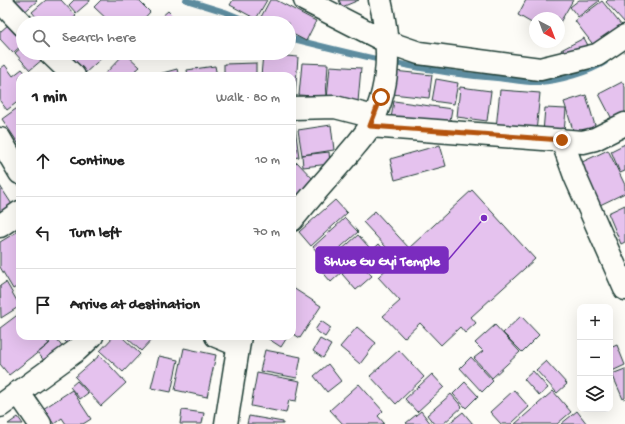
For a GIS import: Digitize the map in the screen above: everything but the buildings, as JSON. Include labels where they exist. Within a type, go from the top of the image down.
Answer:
[{"type":"street","points":[[305,0],[388,46],[419,53],[540,69],[597,55],[625,36]]},
{"type":"street","points":[[296,215],[372,122],[381,97],[386,74],[388,46],[380,0]]},
{"type":"street","points":[[0,1],[16,18]]},
{"type":"street","points":[[57,60],[70,72]]},
{"type":"street","points":[[296,108],[335,107],[372,122],[583,142],[595,139],[625,124]]},
{"type":"street","points":[[0,140],[16,166]]},
{"type":"street","points":[[562,140],[575,176],[625,289]]},
{"type":"street","points":[[0,226],[16,215]]},
{"type":"street","points":[[0,406],[77,350],[88,340]]},
{"type":"street","points":[[226,424],[239,341]]},
{"type":"street","points":[[18,392],[40,424]]},
{"type":"waterway","points":[[186,0],[235,16]]},
{"type":"waterway","points":[[296,40],[418,68],[471,76],[502,78],[528,82],[539,82],[564,78],[599,66],[605,62]]},
{"type":"place","name":"Shwe Gu Gyi Temple","points":[[484,218]]},
{"type":"route","points":[[381,97],[370,126],[562,140]]}]
